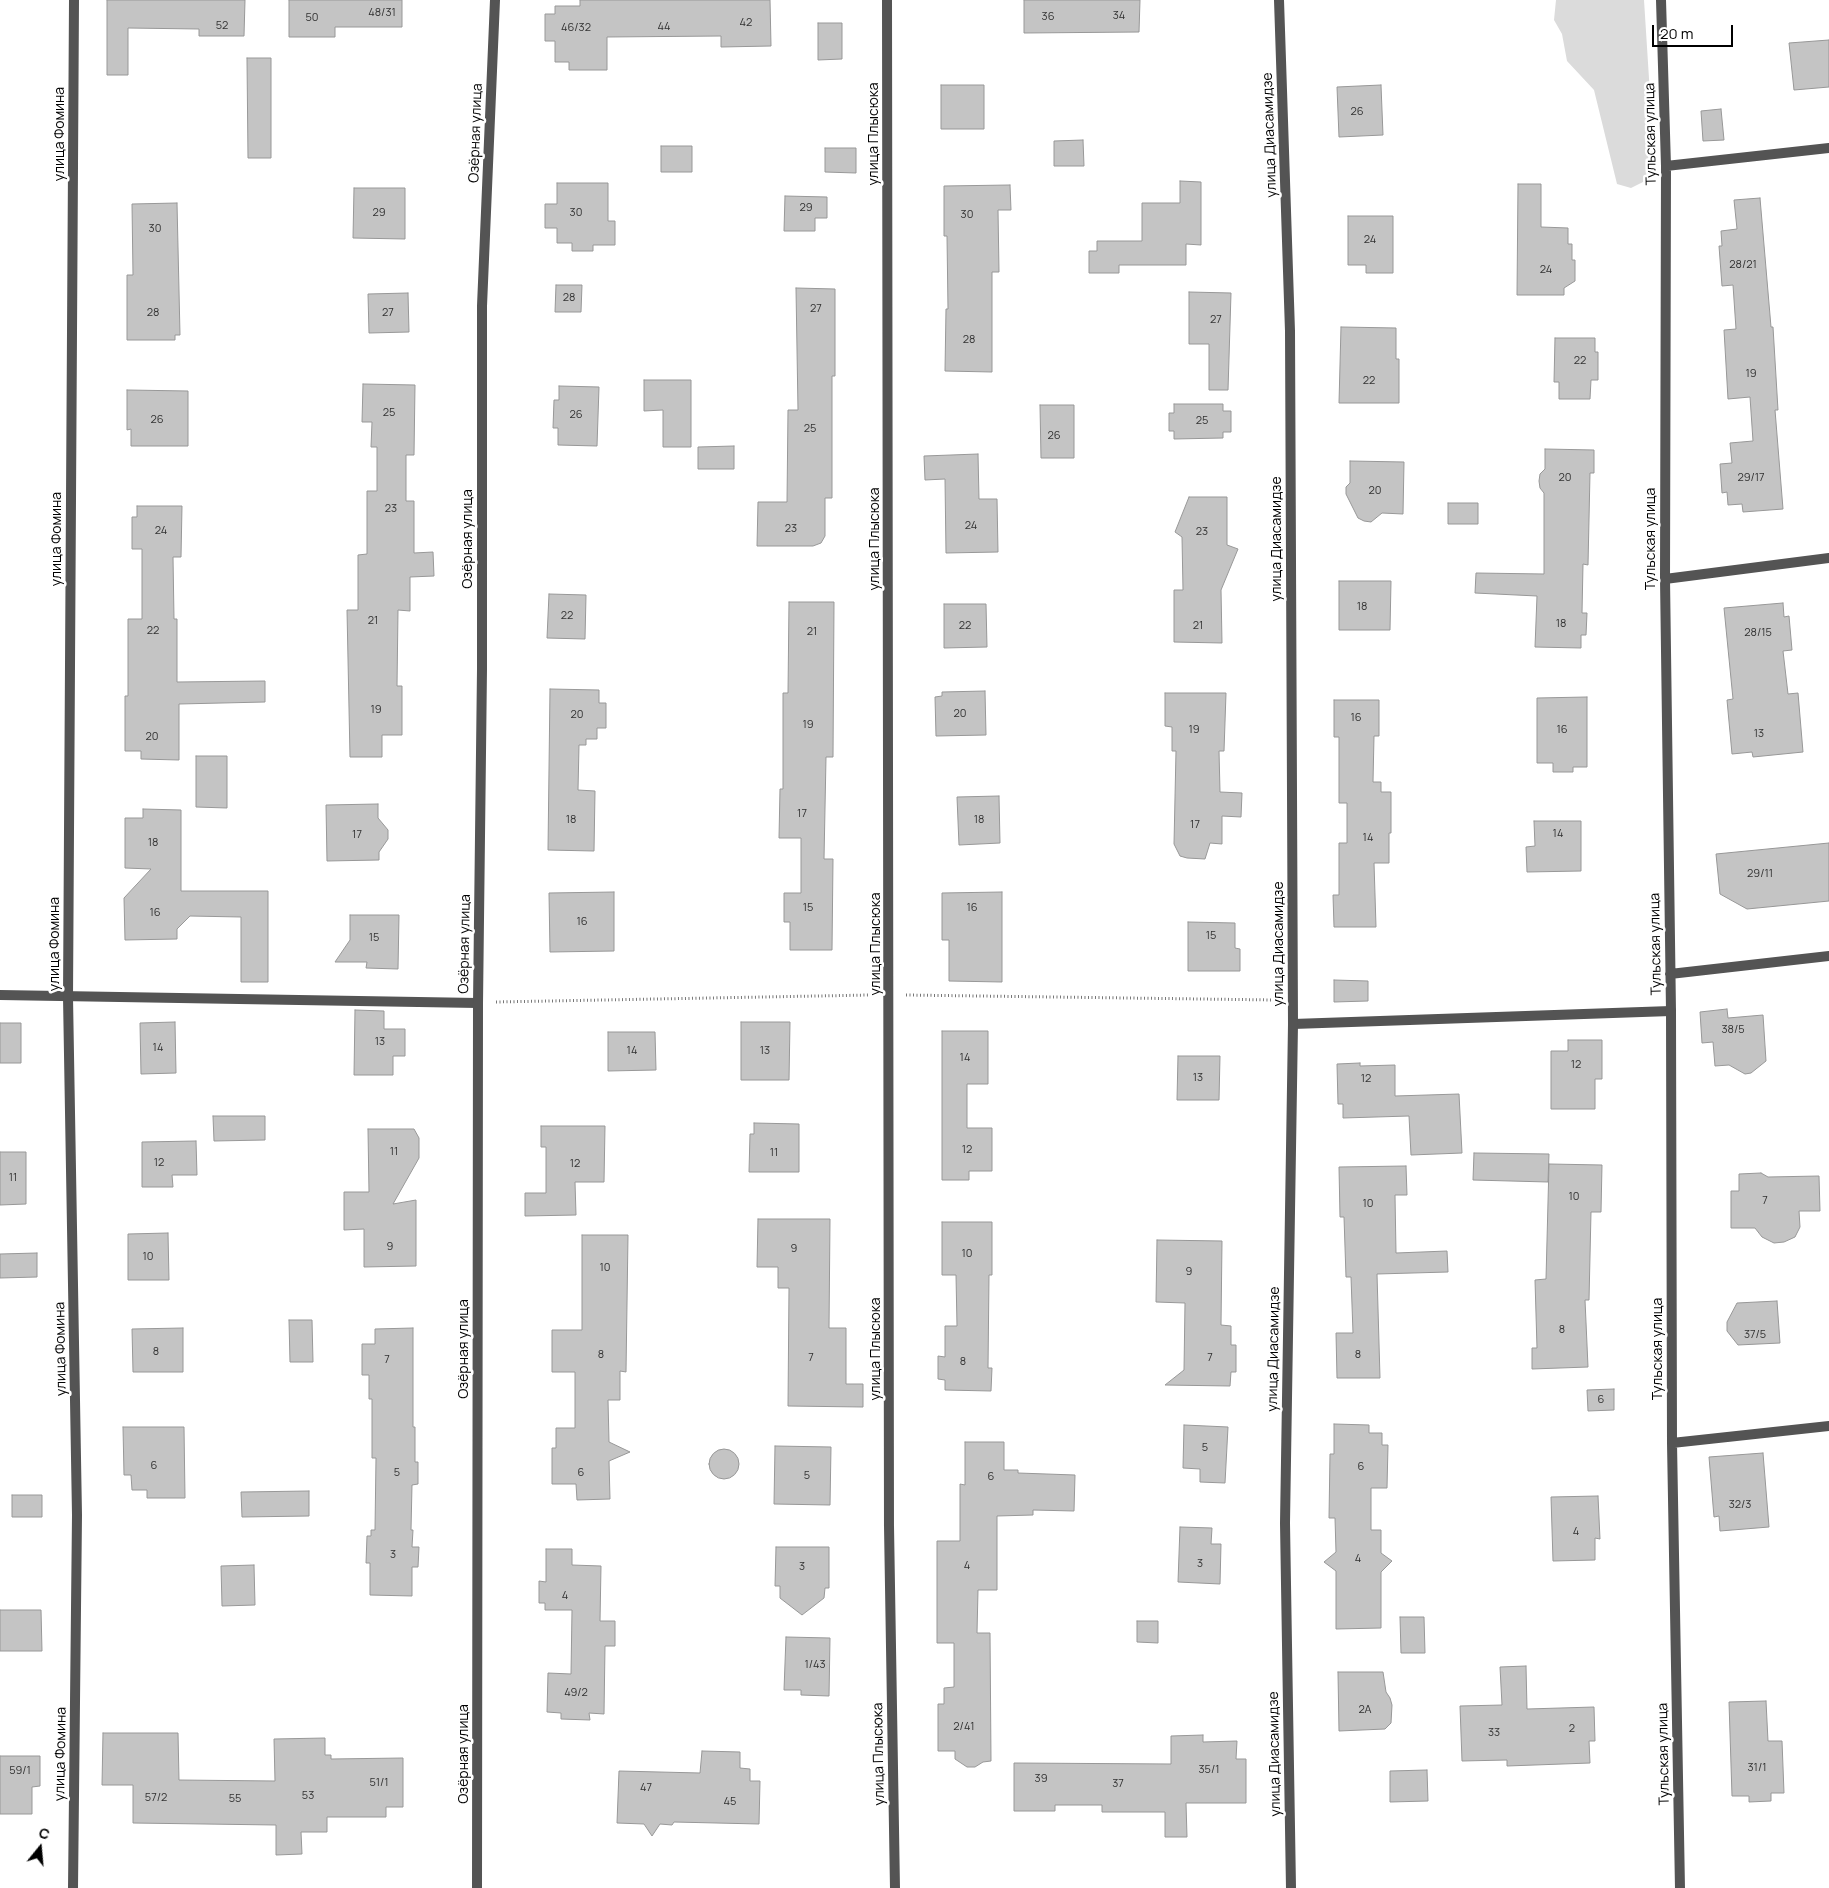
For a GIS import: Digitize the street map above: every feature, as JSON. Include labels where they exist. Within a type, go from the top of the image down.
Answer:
[{"type":"street","name":"улица Фомина","points":[[73,1888],[78,1515],[68,997],[74,0]]},
{"type":"street","name":"Озёрная улица","points":[[477,1888],[478,1003],[482,659],[482,306],[495,0]]},
{"type":"street","name":"улица Плысюка","points":[[887,0],[889,1526],[895,1888]]},
{"type":"street","name":"улица Диасамидзе","points":[[1279,0],[1290,332],[1293,1024],[1285,1523],[1291,1888]]},
{"type":"street","name":"Тульская улица","points":[[1661,0],[1666,166],[1665,579],[1671,1011],[1672,1442],[1680,1888]]},
{"type":"street","points":[[1666,166],[1829,148]]},
{"type":"street","points":[[1665,579],[1829,558]]},
{"type":"street","points":[[1670,974],[1829,956]]},
{"type":"street","points":[[0,995],[478,1003]]},
{"type":"street","points":[[1293,1024],[1671,1011]]},
{"type":"street","points":[[1672,1442],[1829,1426]]},
{"type":"shaded area","points":[[1556,0],[1644,0],[1654,157],[1643,182],[1631,188],[1617,184],[1594,90],[1567,61],[1562,34],[1554,20]]},
{"type":"building","points":[[107,0],[245,0],[244,36],[199,36],[199,29],[128,28],[128,75],[107,75]]},
{"type":"building","points":[[289,0],[402,0],[402,27],[335,27],[335,37],[289,37]]},
{"type":"building","points":[[580,0],[770,0],[771,46],[721,47],[721,36],[607,37],[607,70],[569,70],[569,62],[555,62],[555,41],[545,41],[545,14],[555,14],[555,6],[580,6]]},
{"type":"building","points":[[1024,0],[1140,0],[1139,32],[1024,33]]},
{"type":"building","points":[[818,23],[842,23],[842,59],[818,60]]},
{"type":"building","points":[[1829,40],[1829,87],[1794,90],[1789,43]]},
{"type":"building","points":[[247,58],[271,58],[271,158],[248,158]]},
{"type":"building","points":[[941,85],[984,85],[984,129],[941,129]]},
{"type":"building","points":[[1381,85],[1383,135],[1339,137],[1337,87]]},
{"type":"building","points":[[1721,109],[1724,140],[1703,141],[1701,111]]},
{"type":"building","points":[[1083,140],[1084,166],[1054,166],[1054,141]]},
{"type":"building","points":[[661,146],[692,146],[692,172],[661,172]]},
{"type":"building","points":[[825,148],[856,148],[856,173],[825,172]]},
{"type":"building","points":[[1180,181],[1201,182],[1201,245],[1186,244],[1186,265],[1119,265],[1119,273],[1089,273],[1089,251],[1097,251],[1097,241],[1142,241],[1142,203],[1180,203]]},
{"type":"building","points":[[557,183],[608,183],[608,221],[615,221],[615,245],[593,245],[593,251],[572,251],[572,243],[557,243],[557,228],[545,228],[545,204],[557,204]]},
{"type":"building","points":[[1518,184],[1541,184],[1541,227],[1568,228],[1568,244],[1572,244],[1572,260],[1575,260],[1575,281],[1564,288],[1564,295],[1517,295]]},
{"type":"building","points":[[1010,185],[1011,210],[998,210],[999,272],[992,272],[992,372],[945,371],[946,309],[948,309],[947,236],[944,236],[944,186]]},
{"type":"building","points":[[354,188],[405,188],[405,239],[353,238]]},
{"type":"building","points":[[785,196],[827,197],[827,218],[815,218],[815,231],[784,231]]},
{"type":"building","points":[[1760,198],[1771,327],[1773,327],[1778,410],[1775,410],[1783,509],[1743,512],[1742,504],[1728,505],[1727,492],[1722,493],[1720,464],[1732,463],[1730,443],[1753,441],[1750,397],[1728,399],[1724,330],[1736,329],[1733,285],[1722,286],[1719,246],[1722,246],[1721,231],[1737,229],[1734,200]]},
{"type":"building","points":[[177,203],[180,335],[175,335],[175,340],[127,340],[127,275],[133,275],[132,204]]},
{"type":"building","points":[[1348,216],[1393,216],[1393,273],[1366,273],[1366,265],[1348,265]]},
{"type":"building","points":[[556,285],[582,285],[581,312],[555,312]]},
{"type":"building","points":[[796,288],[835,289],[835,376],[832,376],[832,498],[825,498],[825,536],[821,543],[813,546],[757,546],[758,502],[787,502],[788,410],[798,410]]},
{"type":"building","points":[[1189,292],[1231,293],[1228,390],[1209,390],[1209,344],[1189,344]]},
{"type":"building","points":[[408,293],[409,332],[369,333],[368,294]]},
{"type":"building","points":[[1341,327],[1396,328],[1396,359],[1399,359],[1399,403],[1339,403]]},
{"type":"building","points":[[1555,338],[1595,338],[1595,352],[1598,352],[1598,380],[1591,380],[1590,399],[1559,399],[1559,382],[1554,382]]},
{"type":"building","points":[[644,380],[691,380],[691,447],[663,447],[663,410],[644,411]]},
{"type":"building","points":[[363,384],[415,385],[414,455],[406,455],[406,501],[414,501],[414,553],[433,552],[434,576],[410,577],[410,611],[398,610],[397,686],[402,686],[402,735],[382,735],[382,757],[350,757],[347,610],[358,610],[358,555],[367,554],[367,491],[377,491],[377,447],[371,447],[372,422],[362,422]]},
{"type":"building","points":[[559,386],[599,387],[597,446],[558,445],[558,428],[553,428],[554,400],[559,400]]},
{"type":"building","points":[[127,390],[188,391],[188,446],[131,446],[131,429],[127,430]]},
{"type":"building","points":[[1174,404],[1223,404],[1223,411],[1231,411],[1231,432],[1223,432],[1223,438],[1174,439],[1174,431],[1169,431],[1169,413],[1174,413]]},
{"type":"building","points":[[1040,405],[1074,405],[1074,458],[1041,458]]},
{"type":"building","points":[[734,446],[734,469],[698,469],[698,447]]},
{"type":"building","points":[[1545,449],[1594,450],[1594,473],[1590,473],[1588,565],[1583,564],[1582,613],[1587,613],[1586,635],[1581,635],[1581,648],[1535,647],[1537,596],[1475,593],[1476,573],[1544,574],[1544,493],[1540,488],[1539,481],[1540,474],[1545,469]]},
{"type":"building","points":[[978,454],[979,499],[997,499],[998,552],[946,553],[945,479],[925,480],[924,456]]},
{"type":"building","points":[[1350,461],[1404,462],[1403,514],[1382,513],[1371,522],[1358,518],[1346,494],[1346,487],[1350,483]]},
{"type":"building","points":[[1189,497],[1227,497],[1227,545],[1238,549],[1221,590],[1222,643],[1174,642],[1174,590],[1183,590],[1182,537],[1175,532]]},
{"type":"building","points":[[1448,503],[1478,503],[1478,524],[1448,524]]},
{"type":"building","points":[[137,506],[182,506],[181,557],[173,557],[174,619],[177,619],[177,682],[265,681],[265,702],[179,704],[179,760],[141,759],[141,751],[125,751],[125,696],[128,696],[128,619],[142,619],[142,549],[132,549],[132,517],[137,517]]},
{"type":"building","points":[[1339,581],[1391,581],[1390,630],[1339,630]]},
{"type":"building","points":[[549,594],[586,595],[585,639],[547,638]]},
{"type":"building","points":[[789,602],[834,602],[833,757],[826,757],[824,859],[833,859],[832,950],[790,950],[790,922],[784,922],[784,893],[801,893],[801,838],[779,838],[780,789],[783,789],[783,693],[788,693]]},
{"type":"building","points":[[1783,603],[1784,617],[1789,616],[1792,650],[1783,651],[1788,694],[1798,693],[1803,752],[1753,757],[1752,752],[1732,754],[1727,700],[1733,699],[1724,608]]},
{"type":"building","points":[[944,604],[986,604],[987,647],[944,648]]},
{"type":"building","points":[[550,689],[599,690],[599,703],[606,703],[606,728],[597,728],[597,739],[586,739],[586,745],[579,745],[578,790],[595,791],[594,851],[548,850]]},
{"type":"building","points":[[985,691],[986,735],[936,736],[935,697],[942,696],[942,692]]},
{"type":"building","points":[[1165,693],[1226,693],[1224,751],[1219,751],[1220,792],[1242,793],[1241,817],[1222,816],[1222,844],[1210,843],[1205,859],[1180,856],[1174,844],[1176,751],[1172,751],[1172,727],[1165,726]]},
{"type":"building","points":[[1587,697],[1587,767],[1573,767],[1573,772],[1553,772],[1553,763],[1537,763],[1537,698]]},
{"type":"building","points":[[1334,700],[1379,700],[1379,736],[1374,736],[1373,782],[1381,782],[1381,792],[1391,792],[1391,833],[1389,833],[1389,863],[1374,863],[1376,927],[1334,927],[1333,895],[1339,895],[1339,843],[1347,843],[1347,803],[1339,803],[1339,737],[1334,737]]},
{"type":"building","points":[[196,756],[227,756],[227,808],[196,807]]},
{"type":"building","points":[[999,796],[1000,843],[959,845],[957,797]]},
{"type":"building","points":[[378,804],[378,818],[388,830],[388,839],[379,852],[379,860],[327,861],[326,805]]},
{"type":"building","points":[[143,809],[181,810],[181,891],[268,891],[268,982],[241,982],[241,917],[190,916],[177,929],[177,939],[125,940],[124,898],[151,869],[125,868],[125,818],[143,818]]},
{"type":"building","points":[[1534,821],[1581,821],[1581,871],[1527,872],[1526,847],[1535,846]]},
{"type":"building","points":[[1829,843],[1829,901],[1747,909],[1720,894],[1716,854]]},
{"type":"building","points":[[614,892],[614,951],[550,952],[549,893]]},
{"type":"building","points":[[1002,892],[1002,982],[949,981],[949,940],[942,940],[942,893]]},
{"type":"building","points":[[350,915],[399,915],[398,969],[366,968],[367,962],[335,962],[350,940]]},
{"type":"building","points":[[1188,922],[1235,923],[1235,948],[1240,949],[1240,971],[1188,971]]},
{"type":"building","points":[[1334,980],[1368,981],[1368,1001],[1334,1002]]},
{"type":"building","points":[[1727,1009],[1728,1018],[1763,1015],[1766,1061],[1751,1073],[1745,1074],[1729,1065],[1715,1066],[1713,1042],[1702,1043],[1700,1012]]},
{"type":"building","points":[[355,1010],[384,1011],[384,1029],[405,1029],[405,1056],[393,1056],[393,1075],[354,1075]]},
{"type":"building","points":[[175,1022],[176,1073],[141,1074],[140,1023]]},
{"type":"building","points":[[741,1022],[790,1022],[789,1080],[741,1080]]},
{"type":"building","points":[[0,1023],[21,1023],[21,1063],[0,1063]]},
{"type":"building","points":[[942,1031],[988,1031],[988,1084],[967,1084],[967,1128],[992,1128],[992,1171],[969,1171],[969,1180],[942,1180]]},
{"type":"building","points":[[608,1032],[655,1032],[656,1070],[608,1071]]},
{"type":"building","points":[[1568,1040],[1602,1040],[1602,1079],[1595,1079],[1595,1109],[1551,1109],[1551,1051],[1568,1051]]},
{"type":"building","points":[[1178,1056],[1220,1056],[1219,1100],[1177,1100]]},
{"type":"building","points":[[1360,1063],[1360,1066],[1395,1065],[1395,1096],[1459,1094],[1462,1153],[1411,1155],[1409,1116],[1343,1118],[1343,1104],[1338,1104],[1337,1064]]},
{"type":"building","points":[[213,1116],[265,1116],[265,1140],[214,1141]]},
{"type":"building","points":[[754,1123],[799,1124],[799,1172],[749,1172],[750,1134],[754,1134]]},
{"type":"building","points":[[541,1126],[605,1126],[604,1182],[575,1182],[576,1215],[525,1216],[525,1193],[546,1193],[546,1147],[541,1147]]},
{"type":"building","points":[[368,1129],[414,1129],[419,1138],[419,1158],[393,1204],[416,1200],[416,1266],[364,1267],[364,1229],[344,1230],[344,1192],[369,1192]]},
{"type":"building","points":[[196,1141],[197,1175],[172,1175],[173,1187],[142,1187],[142,1142]]},
{"type":"building","points":[[0,1152],[26,1152],[26,1204],[0,1205]]},
{"type":"building","points":[[1474,1153],[1549,1154],[1548,1182],[1473,1180]]},
{"type":"building","points":[[1549,1164],[1602,1165],[1601,1212],[1591,1212],[1589,1300],[1585,1300],[1588,1367],[1532,1369],[1532,1348],[1537,1348],[1535,1280],[1546,1279]]},
{"type":"building","points":[[1406,1166],[1407,1195],[1395,1195],[1396,1253],[1447,1251],[1448,1272],[1377,1274],[1380,1378],[1337,1378],[1336,1333],[1353,1333],[1351,1277],[1346,1277],[1344,1217],[1340,1217],[1339,1167]]},
{"type":"building","points":[[1761,1173],[1768,1177],[1819,1176],[1820,1211],[1799,1211],[1800,1227],[1795,1237],[1784,1242],[1774,1243],[1762,1237],[1755,1228],[1731,1228],[1731,1191],[1739,1191],[1739,1174]]},
{"type":"building","points":[[758,1219],[830,1219],[829,1328],[846,1328],[846,1384],[863,1384],[863,1407],[788,1406],[789,1288],[778,1288],[778,1267],[757,1267]]},
{"type":"building","points":[[942,1222],[992,1222],[992,1275],[989,1275],[988,1368],[992,1368],[991,1391],[945,1390],[945,1380],[938,1379],[938,1356],[945,1357],[945,1326],[957,1326],[956,1275],[942,1275]]},
{"type":"building","points":[[168,1233],[169,1280],[128,1280],[128,1234]]},
{"type":"building","points":[[582,1235],[628,1235],[626,1372],[620,1371],[620,1400],[608,1400],[609,1442],[630,1452],[609,1461],[610,1499],[577,1500],[576,1484],[552,1484],[552,1448],[556,1448],[556,1428],[575,1428],[575,1372],[552,1372],[552,1330],[582,1330]]},
{"type":"building","points":[[1157,1240],[1222,1241],[1221,1325],[1231,1326],[1231,1345],[1236,1345],[1236,1372],[1231,1372],[1230,1386],[1165,1385],[1184,1370],[1185,1303],[1156,1302]]},
{"type":"building","points":[[37,1253],[37,1277],[0,1278],[0,1254]]},
{"type":"building","points":[[1777,1301],[1780,1343],[1738,1345],[1727,1331],[1727,1322],[1737,1303]]},
{"type":"building","points":[[289,1320],[312,1320],[313,1362],[290,1362]]},
{"type":"building","points":[[183,1328],[183,1372],[133,1372],[132,1329]]},
{"type":"building","points":[[413,1328],[413,1427],[415,1427],[415,1462],[418,1462],[418,1484],[412,1485],[411,1530],[413,1530],[412,1547],[419,1547],[418,1567],[412,1567],[412,1596],[370,1595],[370,1563],[366,1563],[367,1536],[371,1536],[371,1530],[375,1530],[376,1458],[372,1458],[372,1399],[369,1399],[369,1375],[362,1375],[362,1344],[375,1344],[375,1329]]},
{"type":"building","points":[[1614,1389],[1614,1410],[1588,1411],[1587,1390]]},
{"type":"building","points":[[1334,1424],[1369,1425],[1369,1433],[1382,1433],[1382,1445],[1388,1445],[1387,1488],[1371,1488],[1371,1530],[1381,1530],[1381,1553],[1392,1561],[1381,1572],[1381,1628],[1336,1629],[1336,1571],[1324,1562],[1336,1552],[1335,1518],[1329,1518],[1330,1454],[1334,1454]]},
{"type":"building","points":[[1184,1425],[1228,1427],[1225,1483],[1200,1482],[1200,1469],[1183,1468]]},
{"type":"building","points":[[123,1427],[184,1427],[185,1498],[147,1498],[147,1490],[132,1490],[131,1475],[124,1475]]},
{"type":"building","points":[[965,1442],[1004,1442],[1004,1470],[1018,1470],[1018,1473],[1075,1475],[1074,1511],[1033,1510],[1033,1515],[997,1516],[997,1590],[978,1590],[977,1633],[990,1633],[991,1761],[983,1762],[975,1767],[967,1767],[955,1759],[955,1751],[938,1751],[938,1704],[944,1704],[944,1688],[954,1687],[954,1643],[937,1643],[937,1541],[960,1541],[960,1484],[965,1485]]},
{"type":"building","points":[[775,1446],[831,1447],[830,1505],[774,1504]]},
{"type":"building","points":[[724,1449],[730,1450],[738,1458],[738,1470],[730,1478],[724,1479],[718,1478],[710,1470],[709,1464],[710,1458],[718,1450]]},
{"type":"building","points":[[1763,1453],[1769,1527],[1720,1531],[1719,1516],[1714,1517],[1709,1457]]},
{"type":"building","points":[[309,1491],[309,1516],[242,1517],[241,1492]]},
{"type":"building","points":[[12,1495],[42,1495],[42,1517],[12,1517]]},
{"type":"building","points":[[1598,1496],[1600,1539],[1595,1538],[1595,1560],[1553,1561],[1551,1497]]},
{"type":"building","points":[[1180,1527],[1212,1528],[1211,1544],[1221,1544],[1220,1584],[1178,1582]]},
{"type":"building","points":[[776,1547],[829,1547],[829,1588],[825,1588],[824,1598],[802,1615],[780,1598],[780,1586],[775,1586]]},
{"type":"building","points":[[546,1549],[572,1549],[572,1565],[601,1566],[600,1621],[615,1621],[615,1646],[605,1646],[604,1714],[589,1713],[590,1720],[561,1719],[561,1713],[547,1712],[548,1673],[571,1674],[572,1610],[545,1610],[545,1603],[539,1603],[539,1581],[546,1582]]},
{"type":"building","points":[[254,1565],[255,1605],[222,1606],[221,1566]]},
{"type":"building","points":[[0,1610],[41,1610],[42,1651],[0,1651]]},
{"type":"building","points":[[1400,1617],[1424,1617],[1425,1653],[1401,1653]]},
{"type":"building","points":[[1137,1621],[1158,1621],[1158,1643],[1137,1642]]},
{"type":"building","points":[[786,1637],[830,1638],[829,1696],[801,1695],[801,1690],[784,1690]]},
{"type":"building","points":[[1526,1666],[1527,1709],[1594,1707],[1595,1741],[1589,1741],[1590,1763],[1507,1766],[1507,1760],[1462,1761],[1460,1706],[1502,1705],[1500,1667]]},
{"type":"building","points":[[1338,1672],[1383,1672],[1386,1692],[1392,1705],[1391,1723],[1385,1729],[1339,1731]]},
{"type":"building","points":[[1766,1701],[1768,1741],[1782,1741],[1784,1793],[1771,1793],[1771,1801],[1749,1802],[1749,1796],[1732,1796],[1729,1702]]},
{"type":"building","points":[[103,1733],[178,1733],[179,1780],[275,1781],[274,1739],[325,1738],[325,1755],[331,1755],[331,1759],[403,1758],[403,1807],[386,1807],[386,1817],[327,1817],[327,1832],[301,1832],[302,1854],[276,1855],[276,1825],[133,1823],[133,1785],[102,1785]]},
{"type":"building","points":[[1203,1735],[1203,1742],[1237,1741],[1236,1759],[1246,1759],[1246,1803],[1186,1803],[1187,1837],[1165,1837],[1165,1812],[1102,1812],[1102,1805],[1055,1805],[1055,1811],[1014,1811],[1014,1763],[1171,1764],[1171,1736]]},
{"type":"building","points":[[702,1751],[740,1752],[740,1768],[750,1769],[750,1781],[760,1781],[759,1824],[674,1822],[672,1825],[660,1824],[652,1836],[644,1824],[617,1823],[619,1771],[700,1773]]},
{"type":"building","points":[[0,1756],[40,1756],[40,1786],[32,1787],[32,1814],[0,1814]]},
{"type":"building","points":[[1427,1770],[1428,1801],[1390,1802],[1390,1771]]}]
